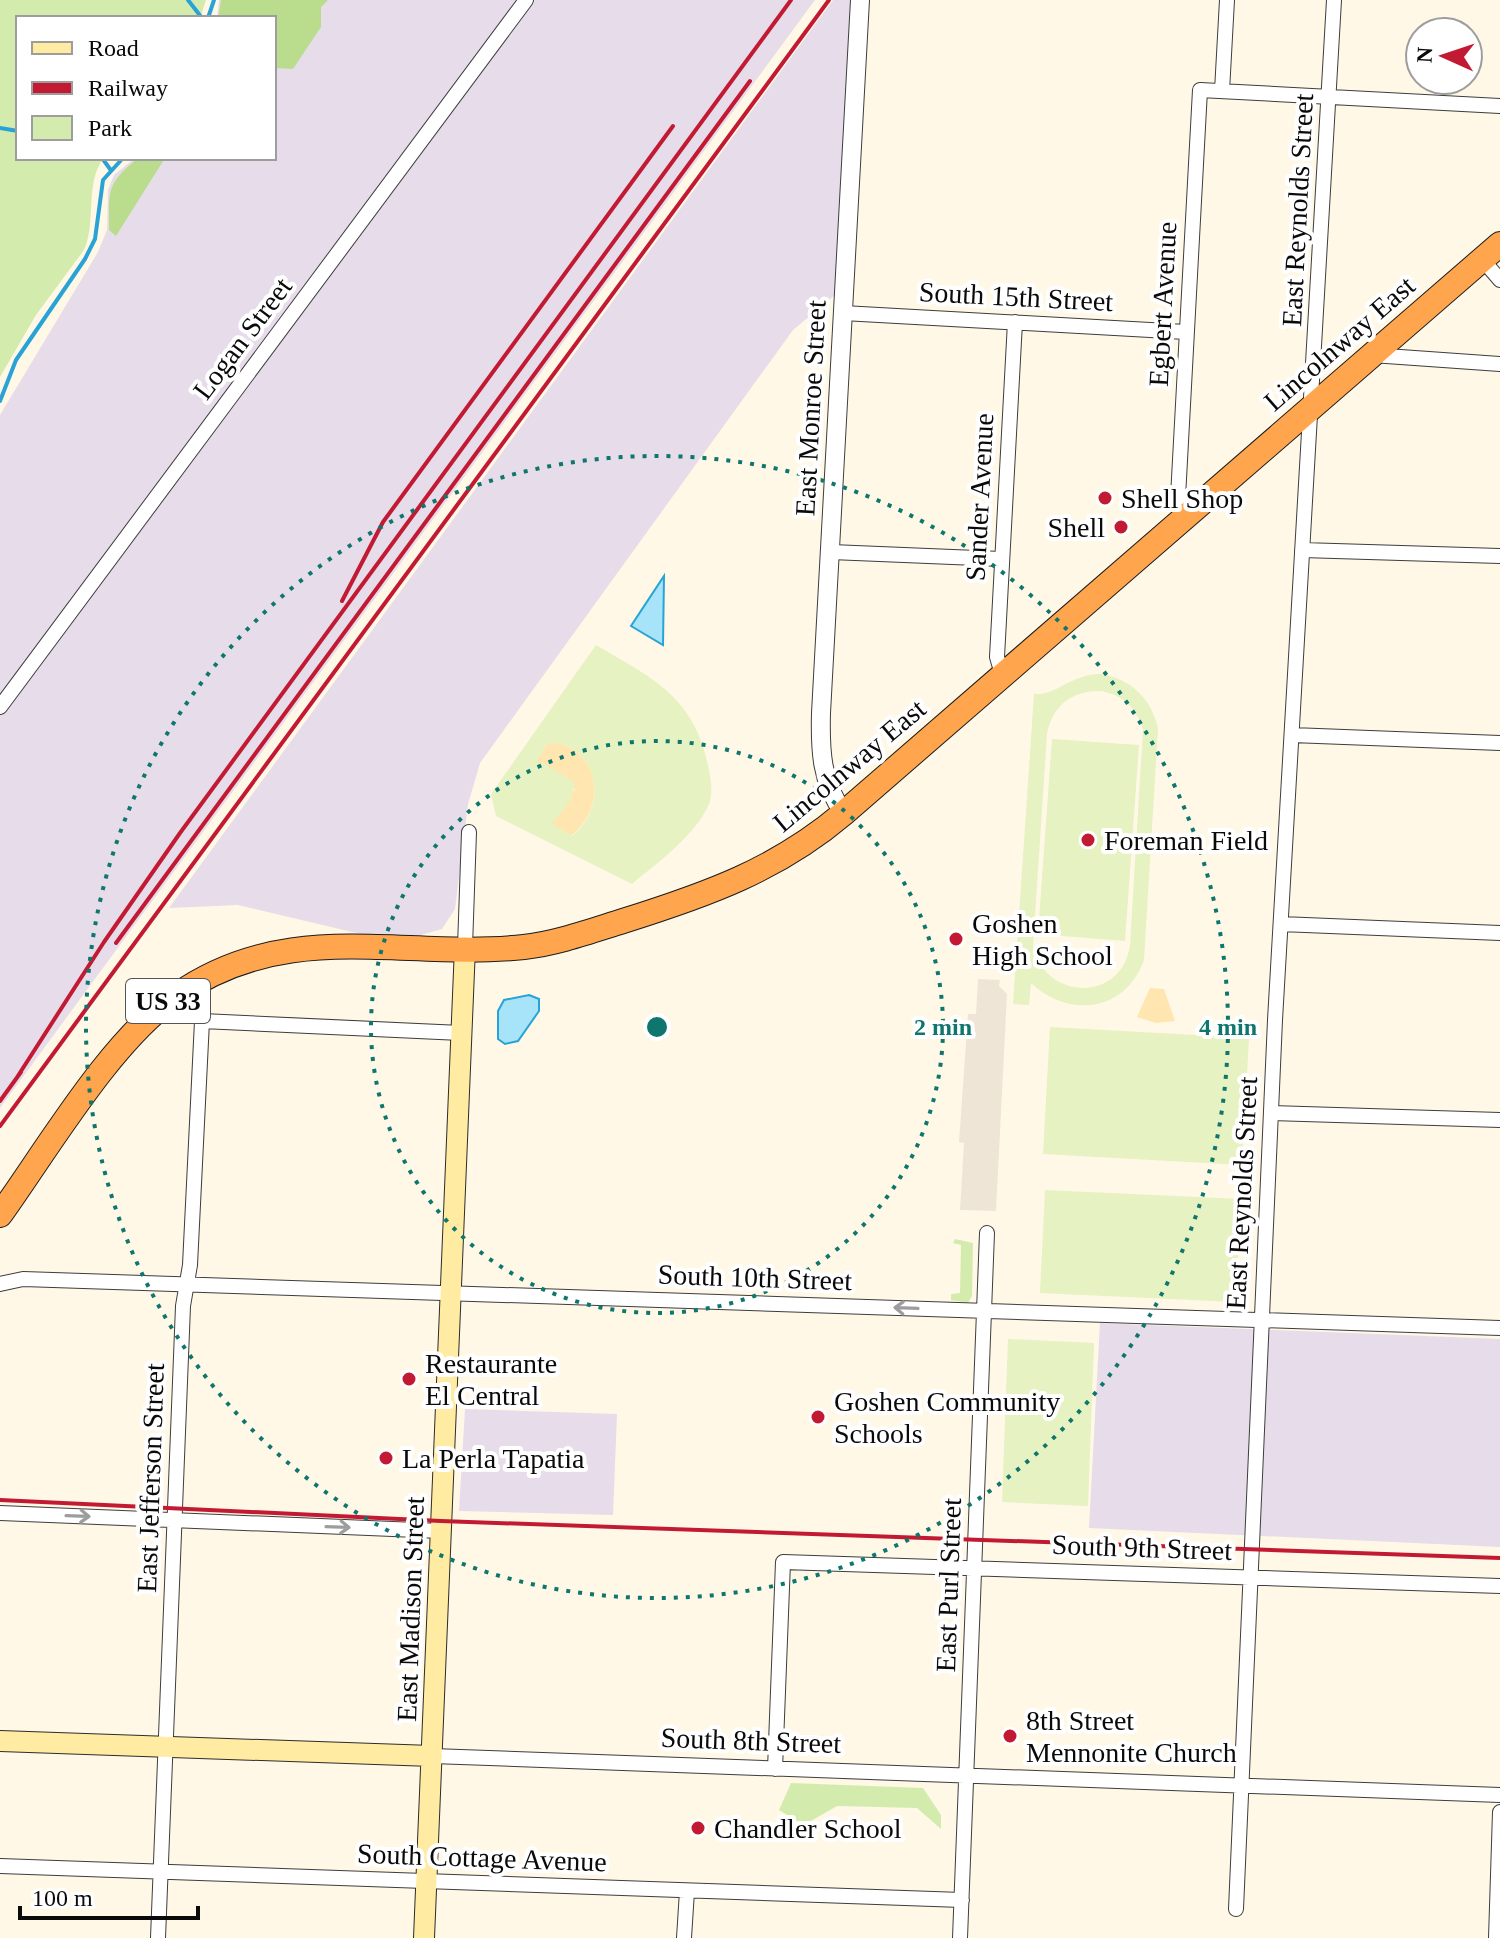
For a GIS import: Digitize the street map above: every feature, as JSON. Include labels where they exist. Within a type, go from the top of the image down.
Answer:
[{"type":"highway","name":"Lincolnway East","points":[[0,1215],[114,1056],[138,1028],[180,992],[238,963],[281,950],[333,945],[465,947],[542,944],[663,909],[782,860],[844,813],[1491,251]]},
{"type":"main road","name":"East Madison Street","points":[[424,1938],[465,947]]},
{"type":"main road","name":"South 8th Street","points":[[0,1741],[432,1756]]},
{"type":"street","name":"Logan Street","points":[[0,707],[526,0]]},
{"type":"street","name":"East Monroe Street","points":[[844,813],[826,782],[821,746],[860,0]]},
{"type":"street","points":[[1227,0],[1222,91],[1500,106]]},
{"type":"street","name":"East Reynolds Street","points":[[1236,1909],[1271,1113],[1334,0]]},
{"type":"street","name":"Egbert Avenue","points":[[1183,521],[1178,497],[1200,90],[1222,91]]},
{"type":"street","points":[[1491,251],[1500,280]]},
{"type":"street","name":"South 15th Street","points":[[843,313],[1186,332]]},
{"type":"street","name":"Sander Avenue","points":[[1002,674],[997,657],[1015,322]]},
{"type":"street","points":[[1371,355],[1500,364]]},
{"type":"street","points":[[1302,550],[1500,556]]},
{"type":"street","points":[[831,552],[1001,559]]},
{"type":"street","points":[[1292,735],[1500,743]]},
{"type":"street","points":[[465,947],[469,832]]},
{"type":"street","points":[[1281,924],[1500,933]]},
{"type":"street","name":"East Jefferson Street","points":[[158,1938],[175,1520],[202,1021],[461,1033]]},
{"type":"street","points":[[1271,1113],[1500,1120]]},
{"type":"street","name":"East Purl Street","points":[[960,1938],[987,1233]]},
{"type":"street","name":"South 10th Street","points":[[4,1282],[187,1285],[1500,1328]]},
{"type":"street","points":[[0,1513],[441,1531]]},
{"type":"street","name":"South 9th Street","points":[[775,1769],[783,1562],[1500,1586]]},
{"type":"street","name":"South 8th Street","points":[[432,1756],[1500,1795]]},
{"type":"street","points":[[1496,1938],[1500,1812]]},
{"type":"street","name":"South Cottage Avenue","points":[[0,1866],[962,1900]]},
{"type":"street","points":[[684,1938],[687,1891]]},
{"type":"shaded area","points":[[219,0],[815,0],[0,1108],[0,415],[98,252],[107,230],[108,190],[114,175],[133,160],[276,160],[276,16],[217,16]]},
{"type":"shaded area","points":[[833,0],[853,0],[836,294],[793,330],[480,763],[468,804],[455,909],[442,929],[421,935],[365,935],[238,905],[169,908]]},
{"type":"shaded area","points":[[978,979],[1000,980],[999,986],[1007,994],[996,1211],[960,1210],[964,1143],[959,1142],[968,1014],[976,1014]]},
{"type":"shaded area","points":[[1100,1323],[1500,1339],[1500,1547],[1089,1528]]},
{"type":"shaded area","points":[[465,1409],[617,1414],[613,1515],[459,1511]]},
{"type":"green space","points":[[0,0],[206,0],[201,16],[16,16],[16,160],[103,160],[94,179],[90,227],[84,250],[36,315],[0,377]]},
{"type":"green space","points":[[221,0],[328,0],[321,7],[321,27],[293,69],[276,68],[276,16],[218,16]]},
{"type":"green space","points":[[136,160],[164,160],[116,236],[109,230],[109,206],[112,189],[120,175]]},
{"type":"green space","points":[[596,645],[651,678],[680,704],[700,738],[711,789],[709,804],[695,827],[632,884],[496,816],[491,794]],"holes":[[[559,743],[574,750],[591,771],[594,799],[583,825],[572,836],[551,823],[570,799],[574,782],[543,763],[536,763],[547,744]]]},
{"type":"green space","points":[[1101,674],[1131,686],[1151,708],[1158,729],[1144,960],[1124,991],[1110,1000],[1078,1005],[1062,1002],[1031,983],[1029,1005],[1013,1004],[1034,694],[1050,692],[1090,675]],"holes":[[[1101,691],[1128,704],[1143,729],[1130,945],[1124,964],[1113,977],[1099,985],[1083,988],[1067,985],[1052,977],[1040,964],[1033,946],[1047,734],[1053,715],[1065,702],[1081,693]]]},
{"type":"green space","name":"Foreman Field","points":[[1052,739],[1139,745],[1125,941],[1038,934]]},
{"type":"green space","points":[[1050,1027],[1249,1038],[1242,1165],[1043,1154]]},
{"type":"green space","points":[[1045,1190],[1241,1199],[1236,1302],[1040,1293]]},
{"type":"green space","points":[[955,1239],[973,1243],[972,1296],[968,1303],[951,1300],[951,1294],[960,1293],[961,1245],[953,1243]]},
{"type":"green space","points":[[1008,1339],[1094,1343],[1088,1506],[1002,1502]]},
{"type":"green space","points":[[791,1783],[923,1788],[941,1815],[941,1829],[917,1808],[837,1806],[804,1825],[779,1810]]},
{"type":"sand","points":[[559,743],[584,759],[594,785],[590,812],[571,836],[550,823],[575,789],[535,763],[547,744]]},
{"type":"sand","points":[[1150,988],[1164,989],[1175,1021],[1156,1023],[1137,1017]]},
{"type":"water","points":[[664,576],[663,645],[631,626]]},
{"type":"water","points":[[529,995],[539,999],[539,1011],[518,1041],[505,1044],[498,1039],[498,1011],[504,1000]]},
{"type":"waterway","points":[[188,0],[200,16]]},
{"type":"waterway","points":[[209,16],[214,0]]},
{"type":"waterway","points":[[0,128],[16,131]]},
{"type":"waterway","points":[[103,160],[110,169]]},
{"type":"waterway","points":[[0,401],[16,360],[85,259],[95,239],[103,180],[121,160]]},
{"type":"railway","points":[[14,1082],[104,942],[180,833],[791,0]]},
{"type":"railway","points":[[0,1126],[829,0]]},
{"type":"railway","points":[[116,943],[750,81]]},
{"type":"railway","points":[[342,601],[383,522],[673,126]]},
{"type":"railway","points":[[0,1101],[21,1072]]},
{"type":"railway","points":[[0,1500],[441,1521],[1500,1558]]},
{"type":"place","name":"Shell Shop","points":[[1105,498]]},
{"type":"place","name":"Shell","points":[[1121,527]]},
{"type":"place","name":"Foreman Field","points":[[1088,840]]},
{"type":"place","name":"Goshen High School","points":[[956,939]]},
{"type":"place","name":"Restaurante El Central","points":[[409,1379]]},
{"type":"place","name":"Goshen Community Schools","points":[[818,1417]]},
{"type":"place","name":"La Perla Tapatia","points":[[386,1458]]},
{"type":"place","name":"8th Street Mennonite Church","points":[[1010,1736]]},
{"type":"place","name":"Chandler School","points":[[698,1828]]}]
